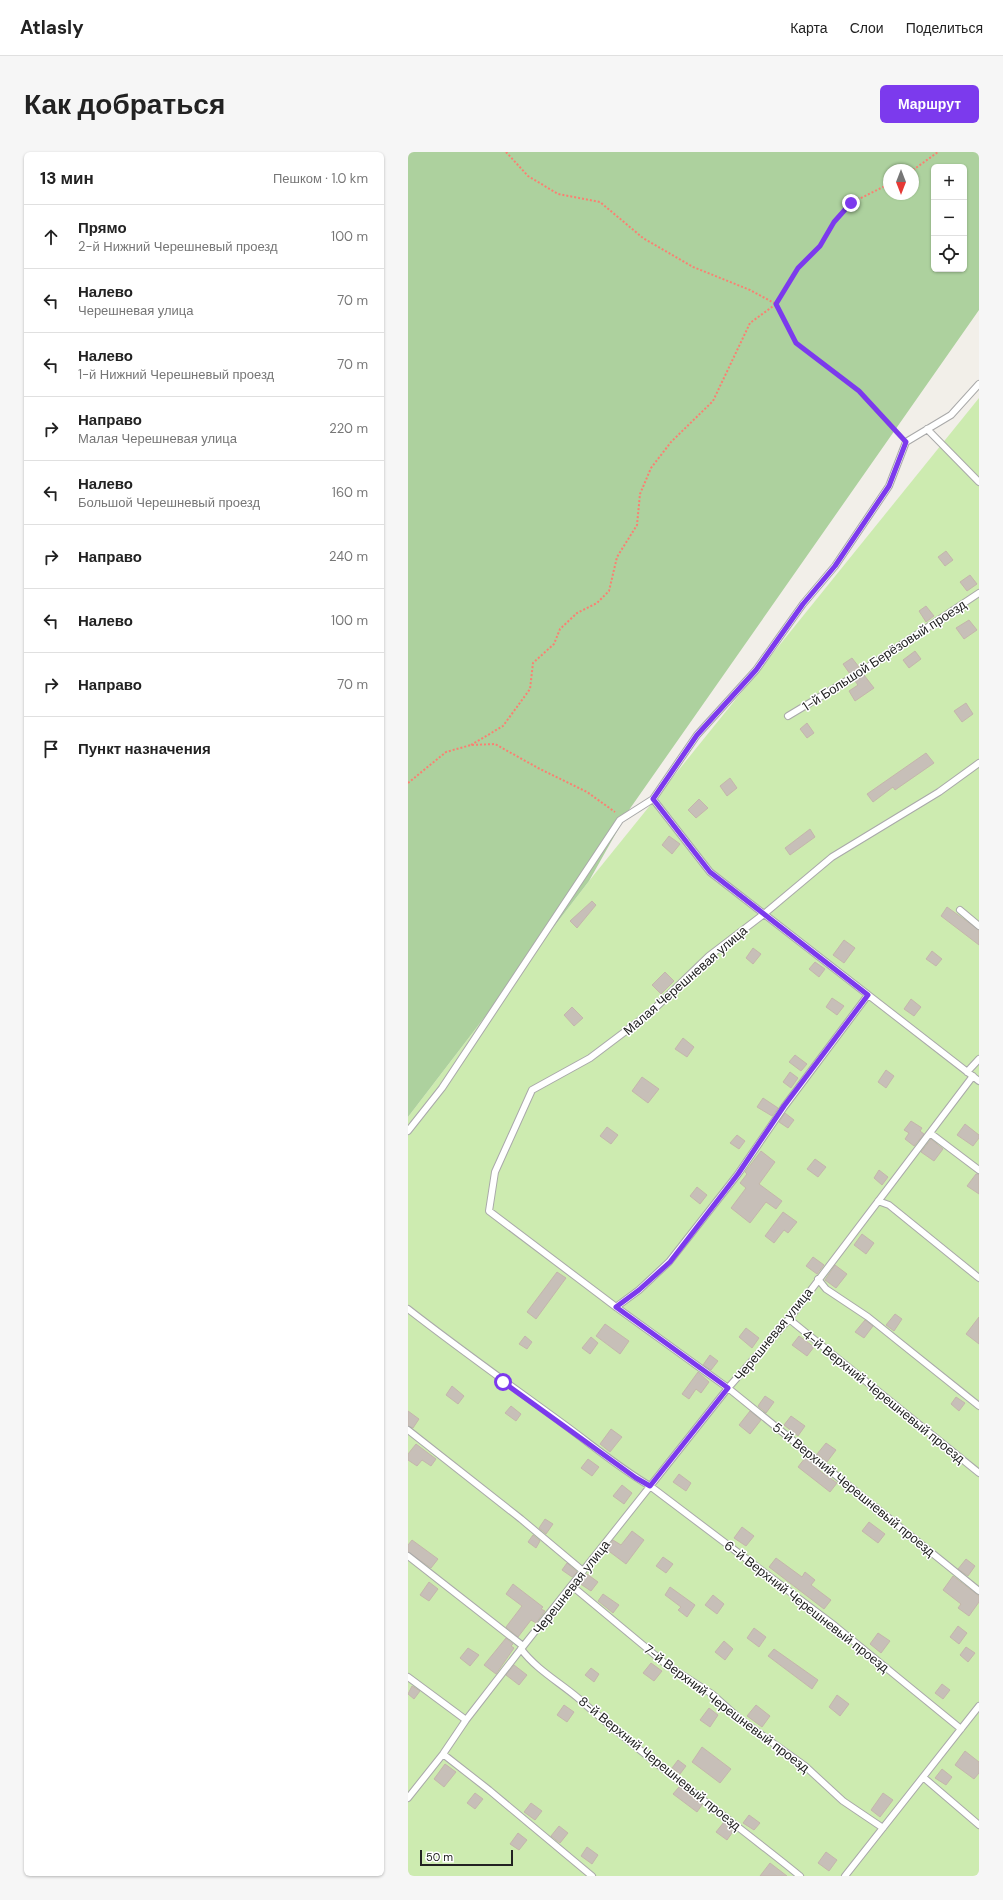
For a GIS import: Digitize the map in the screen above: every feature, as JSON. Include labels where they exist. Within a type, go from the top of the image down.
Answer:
[{"type":"lane","points":[[408,1131],[442,1088],[620,820],[653,799],[697,735],[756,670],[803,604],[835,566],[889,486],[906,442],[952,415],[979,384]]},
{"type":"lane","points":[[927,429],[979,482]]},
{"type":"lane","name":"1-й Большой Берёзовый проезд","points":[[788,716],[853,677],[979,592]]},
{"type":"lane","name":"Малая Черешневая улица","points":[[489,1211],[495,1172],[532,1090],[590,1058],[651,1012],[709,956],[764,914],[832,857],[939,792],[979,762]]},
{"type":"lane","points":[[653,799],[710,872],[979,1081]]},
{"type":"lane","points":[[960,910],[979,926]]},
{"type":"lane","points":[[616,1307],[639,1290],[670,1262],[738,1174],[784,1106],[868,995]]},
{"type":"lane","points":[[967,1072],[979,1059]]},
{"type":"lane","name":"Черешневая улица","points":[[408,1798],[443,1754],[466,1720],[650,1486],[728,1388],[789,1319],[973,1076]]},
{"type":"lane","points":[[930,1133],[979,1170]]},
{"type":"lane","points":[[878,1201],[889,1205],[979,1278]]},
{"type":"lane","name":"5-й Верхний Черешневый проезд","points":[[489,1211],[616,1307],[728,1388],[979,1591]]},
{"type":"lane","points":[[818,1279],[826,1289],[868,1317],[979,1406]]},
{"type":"lane","name":"6-й Верхний Черешневый проезд","points":[[408,1308],[503,1382],[636,1478],[650,1486],[835,1626],[961,1729]]},
{"type":"lane","name":"4-й Верхний Черешневый проезд","points":[[789,1319],[979,1473]]},
{"type":"lane","points":[[408,1430],[521,1519],[583,1571]]},
{"type":"lane","name":"8-й Верхний Черешневый проезд","points":[[408,1556],[522,1648],[528,1659],[569,1691],[622,1736],[800,1876]]},
{"type":"lane","name":"7-й Верхний Черешневый проезд","points":[[572,1586],[667,1665],[712,1694],[741,1720],[805,1766],[843,1801],[883,1828]]},
{"type":"lane","points":[[408,1677],[466,1720]]},
{"type":"lane","points":[[845,1876],[979,1706]]},
{"type":"lane","points":[[443,1754],[489,1790],[592,1876]]},
{"type":"lane","points":[[923,1777],[979,1825]]},
{"type":"path","points":[[506,152],[528,176],[558,194],[600,202],[643,238],[686,263],[750,290],[776,304],[796,343],[859,391],[906,442]]},
{"type":"path","points":[[919,166],[938,152]]},
{"type":"path","points":[[471,745],[503,726],[530,689],[534,663],[554,644],[560,629],[578,613],[597,603],[609,591],[617,557],[637,526],[640,494],[651,468],[671,442],[713,400],[750,323],[776,304],[798,268],[820,246],[834,222],[851,203],[883,187]]},
{"type":"path","points":[[408,783],[446,752],[471,745],[495,744],[538,768],[587,792],[615,811],[620,820]]},
{"type":"green space","points":[[408,152],[979,152],[979,310],[629,810],[589,881],[408,1117]]},
{"type":"green space","points":[[979,398],[979,1876],[408,1876],[408,1117],[589,881]]},
{"type":"building","points":[[946,551],[953,560],[945,566],[938,557]]},
{"type":"building","points":[[970,575],[977,584],[967,591],[960,582]]},
{"type":"building","points":[[926,606],[934,616],[926,622],[919,611]]},
{"type":"building","points":[[969,620],[977,630],[964,639],[956,628]]},
{"type":"building","points":[[915,651],[921,659],[909,668],[903,660]]},
{"type":"building","points":[[852,658],[859,667],[850,674],[843,664]]},
{"type":"building","points":[[864,675],[874,688],[855,701],[849,691],[858,685],[855,681]]},
{"type":"building","points":[[966,703],[973,714],[962,722],[954,711]]},
{"type":"building","points":[[807,723],[814,733],[807,738],[800,729]]},
{"type":"building","points":[[926,753],[934,763],[895,790],[893,787],[873,802],[867,794]]},
{"type":"building","points":[[730,778],[737,788],[727,796],[720,786]]},
{"type":"building","points":[[699,799],[708,808],[696,818],[688,810]]},
{"type":"building","points":[[810,829],[815,837],[790,855],[785,848]]},
{"type":"building","points":[[669,836],[680,844],[672,854],[662,845]]},
{"type":"building","points":[[592,901],[596,905],[577,928],[570,921]]},
{"type":"building","points":[[947,907],[979,930],[979,945],[941,916]]},
{"type":"building","points":[[844,940],[855,948],[844,963],[833,955]]},
{"type":"building","points":[[753,948],[761,954],[753,964],[746,958]]},
{"type":"building","points":[[932,951],[942,959],[936,966],[926,959]]},
{"type":"building","points":[[815,962],[825,969],[819,977],[809,969]]},
{"type":"building","points":[[665,972],[674,981],[661,994],[652,985]]},
{"type":"building","points":[[832,998],[844,1006],[837,1015],[826,1007]]},
{"type":"building","points":[[911,999],[921,1007],[914,1016],[904,1009]]},
{"type":"building","points":[[572,1007],[583,1018],[574,1026],[564,1015]]},
{"type":"building","points":[[683,1038],[694,1047],[687,1057],[675,1049]]},
{"type":"building","points":[[795,1055],[807,1064],[801,1071],[789,1062]]},
{"type":"building","points":[[886,1070],[894,1076],[886,1088],[878,1082]]},
{"type":"building","points":[[790,1072],[798,1078],[791,1088],[783,1082]]},
{"type":"building","points":[[642,1077],[659,1089],[648,1103],[632,1091]]},
{"type":"building","points":[[763,1098],[778,1108],[772,1116],[757,1107]]},
{"type":"building","points":[[785,1113],[794,1120],[788,1128],[779,1122]]},
{"type":"building","points":[[911,1121],[922,1128],[920,1131],[924,1134],[914,1146],[905,1139],[909,1133],[904,1130]]},
{"type":"building","points":[[965,1124],[979,1135],[979,1138],[973,1146],[957,1135]]},
{"type":"building","points":[[607,1127],[618,1135],[611,1144],[600,1136]]},
{"type":"building","points":[[737,1135],[745,1141],[739,1149],[730,1143]]},
{"type":"building","points":[[931,1139],[943,1149],[934,1161],[921,1152]]},
{"type":"building","points":[[761,1151],[775,1162],[759,1184],[782,1201],[776,1209],[766,1202],[750,1223],[731,1208],[746,1188],[740,1183],[747,1174],[745,1172]]},
{"type":"building","points":[[815,1159],[826,1167],[818,1177],[807,1169]]},
{"type":"building","points":[[879,1170],[888,1177],[882,1185],[874,1178]]},
{"type":"building","points":[[976,1174],[979,1174],[979,1194],[967,1186]]},
{"type":"building","points":[[697,1187],[707,1195],[700,1204],[690,1196]]},
{"type":"building","points":[[783,1212],[797,1222],[788,1233],[784,1230],[774,1243],[765,1236]]},
{"type":"building","points":[[862,1234],[874,1243],[866,1254],[854,1245]]},
{"type":"building","points":[[813,1257],[824,1265],[817,1274],[806,1266]]},
{"type":"building","points":[[835,1265],[847,1274],[836,1288],[825,1280]]},
{"type":"building","points":[[557,1272],[566,1278],[536,1319],[527,1312]]},
{"type":"building","points":[[895,1314],[902,1319],[894,1331],[886,1325]]},
{"type":"building","points":[[979,1317],[979,1344],[966,1334]]},
{"type":"building","points":[[865,1320],[873,1326],[864,1338],[855,1332]]},
{"type":"building","points":[[605,1324],[629,1341],[620,1354],[596,1336]]},
{"type":"building","points":[[746,1328],[759,1338],[752,1348],[739,1337]]},
{"type":"building","points":[[525,1336],[532,1342],[527,1349],[519,1344]]},
{"type":"building","points":[[799,1336],[814,1347],[807,1356],[792,1345]]},
{"type":"building","points":[[591,1337],[598,1343],[590,1354],[582,1348]]},
{"type":"building","points":[[710,1355],[718,1361],[711,1370],[703,1365]]},
{"type":"building","points":[[698,1372],[709,1382],[701,1393],[696,1389],[689,1399],[682,1394]]},
{"type":"building","points":[[452,1386],[464,1396],[458,1404],[446,1395]]},
{"type":"building","points":[[765,1396],[774,1402],[766,1413],[758,1406]]},
{"type":"building","points":[[956,1397],[965,1403],[959,1411],[951,1404]]},
{"type":"building","points":[[511,1406],[521,1414],[516,1421],[505,1413]]},
{"type":"building","points":[[408,1411],[419,1419],[413,1428],[408,1426]]},
{"type":"building","points":[[750,1411],[761,1420],[750,1434],[739,1425]]},
{"type":"building","points":[[791,1416],[805,1426],[798,1436],[784,1425]]},
{"type":"building","points":[[611,1429],[622,1437],[610,1452],[600,1444]]},
{"type":"building","points":[[826,1443],[836,1450],[827,1462],[817,1454]]},
{"type":"building","points":[[416,1444],[436,1459],[431,1466],[422,1460],[417,1466],[408,1460],[408,1454]]},
{"type":"building","points":[[805,1458],[837,1483],[830,1492],[798,1467]]},
{"type":"building","points":[[588,1459],[599,1467],[592,1476],[581,1468]]},
{"type":"building","points":[[679,1474],[691,1483],[686,1491],[673,1482]]},
{"type":"building","points":[[622,1485],[632,1493],[624,1504],[613,1496]]},
{"type":"building","points":[[545,1519],[553,1524],[546,1534],[539,1528]]},
{"type":"building","points":[[869,1522],[885,1534],[878,1543],[862,1531]]},
{"type":"building","points":[[742,1527],[754,1536],[746,1546],[734,1538]]},
{"type":"building","points":[[632,1531],[644,1540],[626,1564],[606,1549],[613,1540],[621,1545]]},
{"type":"building","points":[[533,1535],[540,1541],[536,1548],[528,1542]]},
{"type":"building","points":[[412,1540],[438,1559],[431,1568],[408,1552],[408,1545]]},
{"type":"building","points":[[663,1557],[673,1564],[666,1573],[656,1566]]},
{"type":"building","points":[[776,1558],[802,1577],[805,1572],[815,1580],[811,1585],[831,1600],[824,1609],[769,1567]]},
{"type":"building","points":[[966,1559],[975,1566],[968,1576],[958,1569]]},
{"type":"building","points":[[567,1563],[577,1572],[572,1577],[562,1570]]},
{"type":"building","points":[[587,1574],[598,1582],[591,1591],[579,1583]]},
{"type":"building","points":[[953,1576],[979,1596],[979,1602],[969,1616],[958,1608],[961,1604],[943,1590]]},
{"type":"building","points":[[429,1582],[438,1589],[429,1601],[420,1595]]},
{"type":"building","points":[[513,1584],[543,1607],[541,1609],[545,1611],[536,1623],[531,1620],[518,1637],[506,1627],[522,1606],[506,1594]]},
{"type":"building","points":[[670,1587],[695,1605],[687,1617],[678,1610],[681,1607],[665,1595]]},
{"type":"building","points":[[603,1594],[619,1605],[613,1613],[598,1601]]},
{"type":"building","points":[[713,1595],[724,1604],[717,1614],[705,1605]]},
{"type":"building","points":[[958,1626],[967,1633],[959,1644],[950,1637]]},
{"type":"building","points":[[754,1628],[766,1637],[759,1647],[747,1638]]},
{"type":"building","points":[[878,1633],[890,1641],[881,1653],[870,1644]]},
{"type":"building","points":[[506,1638],[513,1644],[511,1646],[514,1648],[496,1674],[484,1665]]},
{"type":"building","points":[[724,1641],[733,1649],[725,1660],[715,1652]]},
{"type":"building","points":[[966,1647],[975,1653],[968,1662],[960,1655]]},
{"type":"building","points":[[468,1648],[479,1655],[470,1666],[460,1658]]},
{"type":"building","points":[[774,1649],[818,1680],[812,1689],[768,1656]]},
{"type":"building","points":[[651,1663],[662,1671],[654,1681],[643,1673]]},
{"type":"building","points":[[514,1665],[527,1675],[519,1685],[506,1675]]},
{"type":"building","points":[[591,1668],[599,1674],[594,1682],[585,1675]]},
{"type":"building","points":[[942,1684],[950,1690],[943,1699],[935,1693]]},
{"type":"building","points":[[412,1686],[420,1691],[414,1699],[408,1694]]},
{"type":"building","points":[[837,1695],[849,1704],[840,1716],[829,1707]]},
{"type":"building","points":[[564,1705],[574,1712],[567,1722],[557,1715]]},
{"type":"building","points":[[756,1705],[770,1716],[762,1727],[747,1716]]},
{"type":"building","points":[[709,1708],[718,1715],[710,1727],[700,1720]]},
{"type":"building","points":[[702,1747],[731,1769],[720,1783],[692,1762]]},
{"type":"building","points":[[965,1751],[979,1762],[979,1773],[974,1779],[955,1765]]},
{"type":"building","points":[[678,1760],[686,1766],[680,1774],[672,1768]]},
{"type":"building","points":[[445,1764],[456,1772],[444,1787],[434,1779]]},
{"type":"building","points":[[942,1769],[952,1777],[946,1785],[935,1778]]},
{"type":"building","points":[[679,1787],[702,1805],[697,1812],[673,1794]]},
{"type":"building","points":[[475,1793],[483,1799],[475,1809],[467,1803]]},
{"type":"building","points":[[883,1793],[893,1800],[880,1817],[871,1810]]},
{"type":"building","points":[[531,1803],[542,1811],[535,1820],[524,1812]]},
{"type":"building","points":[[749,1815],[760,1823],[754,1830],[743,1823]]},
{"type":"building","points":[[724,1822],[734,1830],[727,1840],[716,1832]]},
{"type":"building","points":[[559,1826],[568,1833],[560,1843],[551,1836]]},
{"type":"building","points":[[518,1833],[527,1840],[519,1850],[510,1844]]},
{"type":"building","points":[[587,1847],[598,1855],[592,1864],[581,1856]]},
{"type":"building","points":[[826,1852],[837,1860],[829,1871],[818,1863]]},
{"type":"building","points":[[770,1863],[787,1876],[760,1876]]},
{"type":"route","points":[[503,1382],[562,1423],[636,1478],[650,1486],[728,1388],[616,1307],[639,1290],[670,1262],[738,1174],[784,1106],[868,995],[710,872],[653,799],[697,735],[756,670],[803,604],[835,566],[889,486],[906,442],[859,391],[796,343],[776,304],[798,268],[820,246],[834,222],[851,203]]}]
